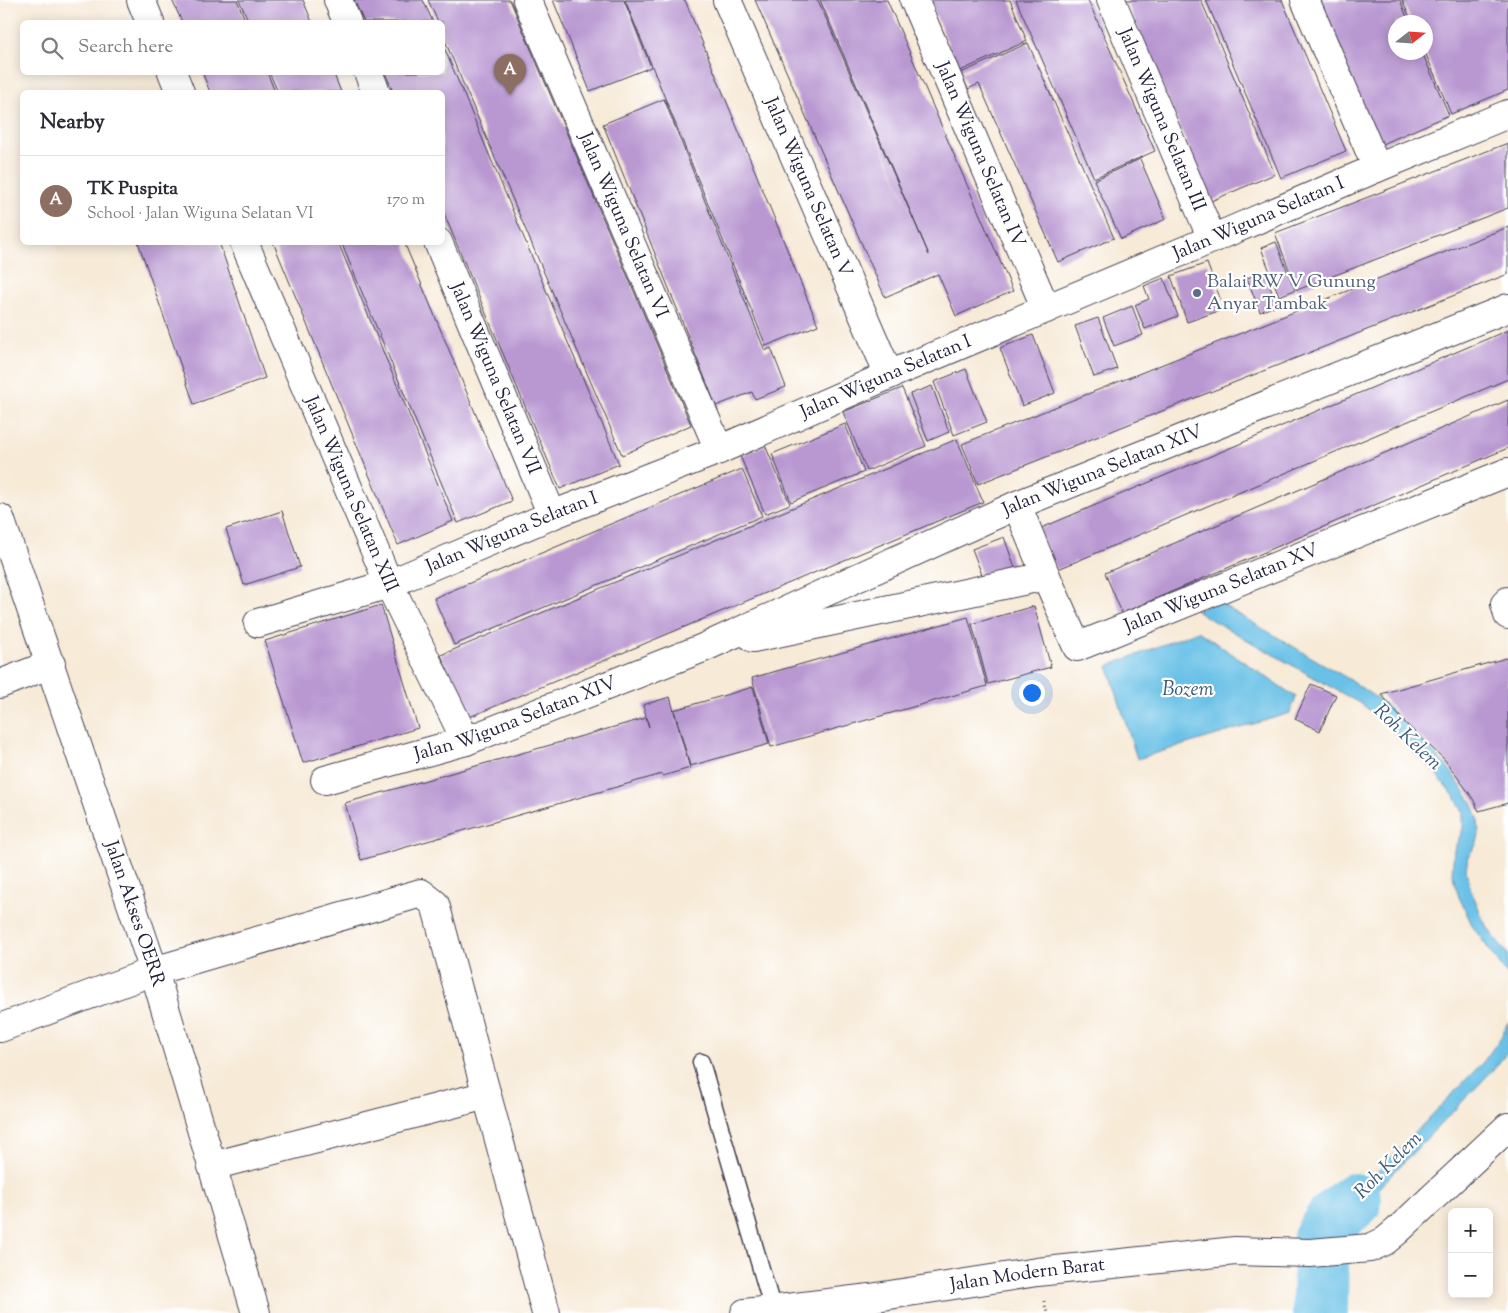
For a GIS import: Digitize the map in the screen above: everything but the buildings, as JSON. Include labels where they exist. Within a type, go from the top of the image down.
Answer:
[{"type":"street","points":[[141,0],[149,20]]},
{"type":"street","points":[[338,0],[346,20]]},
{"type":"street","name":"Jalan Wiguna Selatan VI","points":[[527,0],[719,450]]},
{"type":"street","name":"Jalan Wiguna Selatan V","points":[[727,0],[889,375]]},
{"type":"street","name":"Jalan Wiguna Selatan IV","points":[[914,0],[1046,309]]},
{"type":"street","name":"Jalan Wiguna Selatan III","points":[[1111,0],[1212,239]]},
{"type":"street","points":[[1305,0],[1376,168]]},
{"type":"street","points":[[173,75],[179,90]]},
{"type":"street","points":[[369,75],[375,90]]},
{"type":"street","name":"Jalan Wiguna Selatan I","points":[[258,623],[389,584],[552,515],[719,450],[889,375],[1376,168],[1508,114]]},
{"type":"street","name":"Jalan Wiguna Selatan XIII","points":[[245,245],[389,584],[466,741]]},
{"type":"street","name":"Jalan Wiguna Selatan VII","points":[[439,245],[552,515]]},
{"type":"street","name":"Jalan Wiguna Selatan XIV","points":[[325,780],[466,741],[703,648],[1017,505],[1508,308]]},
{"type":"street","name":"Jalan Wiguna Selatan XV","points":[[1017,505],[1077,646],[1508,472]]},
{"type":"street","name":"Jalan Akses OERR","points":[[0,518],[154,971],[256,1313]]},
{"type":"street","name":"Jalan Wiguna Selatan XIV","points":[[703,648],[1046,576]]},
{"type":"street","points":[[0,684],[51,664]]},
{"type":"street","points":[[0,1028],[154,971],[422,893],[435,904],[546,1313]]},
{"type":"street","points":[[212,1166],[487,1095]]},
{"type":"street","name":"Jalan Modern Barat","points":[[745,1313],[870,1298],[1037,1272],[1235,1251],[1321,1252],[1370,1248],[1385,1241],[1452,1181],[1508,1127]]},
{"type":"lane","points":[[701,1062],[773,1310]]},
{"type":"water","points":[[1216,601],[1352,681],[1386,705],[1446,765],[1472,802],[1478,818],[1479,836],[1476,845],[1468,856],[1466,870],[1471,890],[1484,921],[1508,954],[1508,976],[1473,927],[1459,897],[1452,873],[1454,850],[1463,829],[1463,812],[1454,796],[1432,769],[1407,746],[1389,724],[1361,704],[1196,611]]},
{"type":"water","name":"Bozem","points":[[1198,631],[1296,697],[1290,713],[1137,759],[1108,666]]},
{"type":"water","points":[[1508,1022],[1508,1052],[1491,1072],[1372,1195],[1333,1229],[1327,1240],[1314,1238],[1322,1220],[1340,1199],[1376,1173],[1484,1061],[1501,1037]]},
{"type":"water","points":[[1312,1270],[1325,1270],[1325,1313],[1315,1313],[1316,1299]]},
{"type":"waterway","name":"Roh Kelem","points":[[1320,1313],[1321,1238],[1334,1218],[1354,1201]]},
{"type":"place","name":"TK Puspita","points":[[510,95]]},
{"type":"place","name":"Balai RW V Gunung Anyar Tambak","points":[[1197,293]]}]
